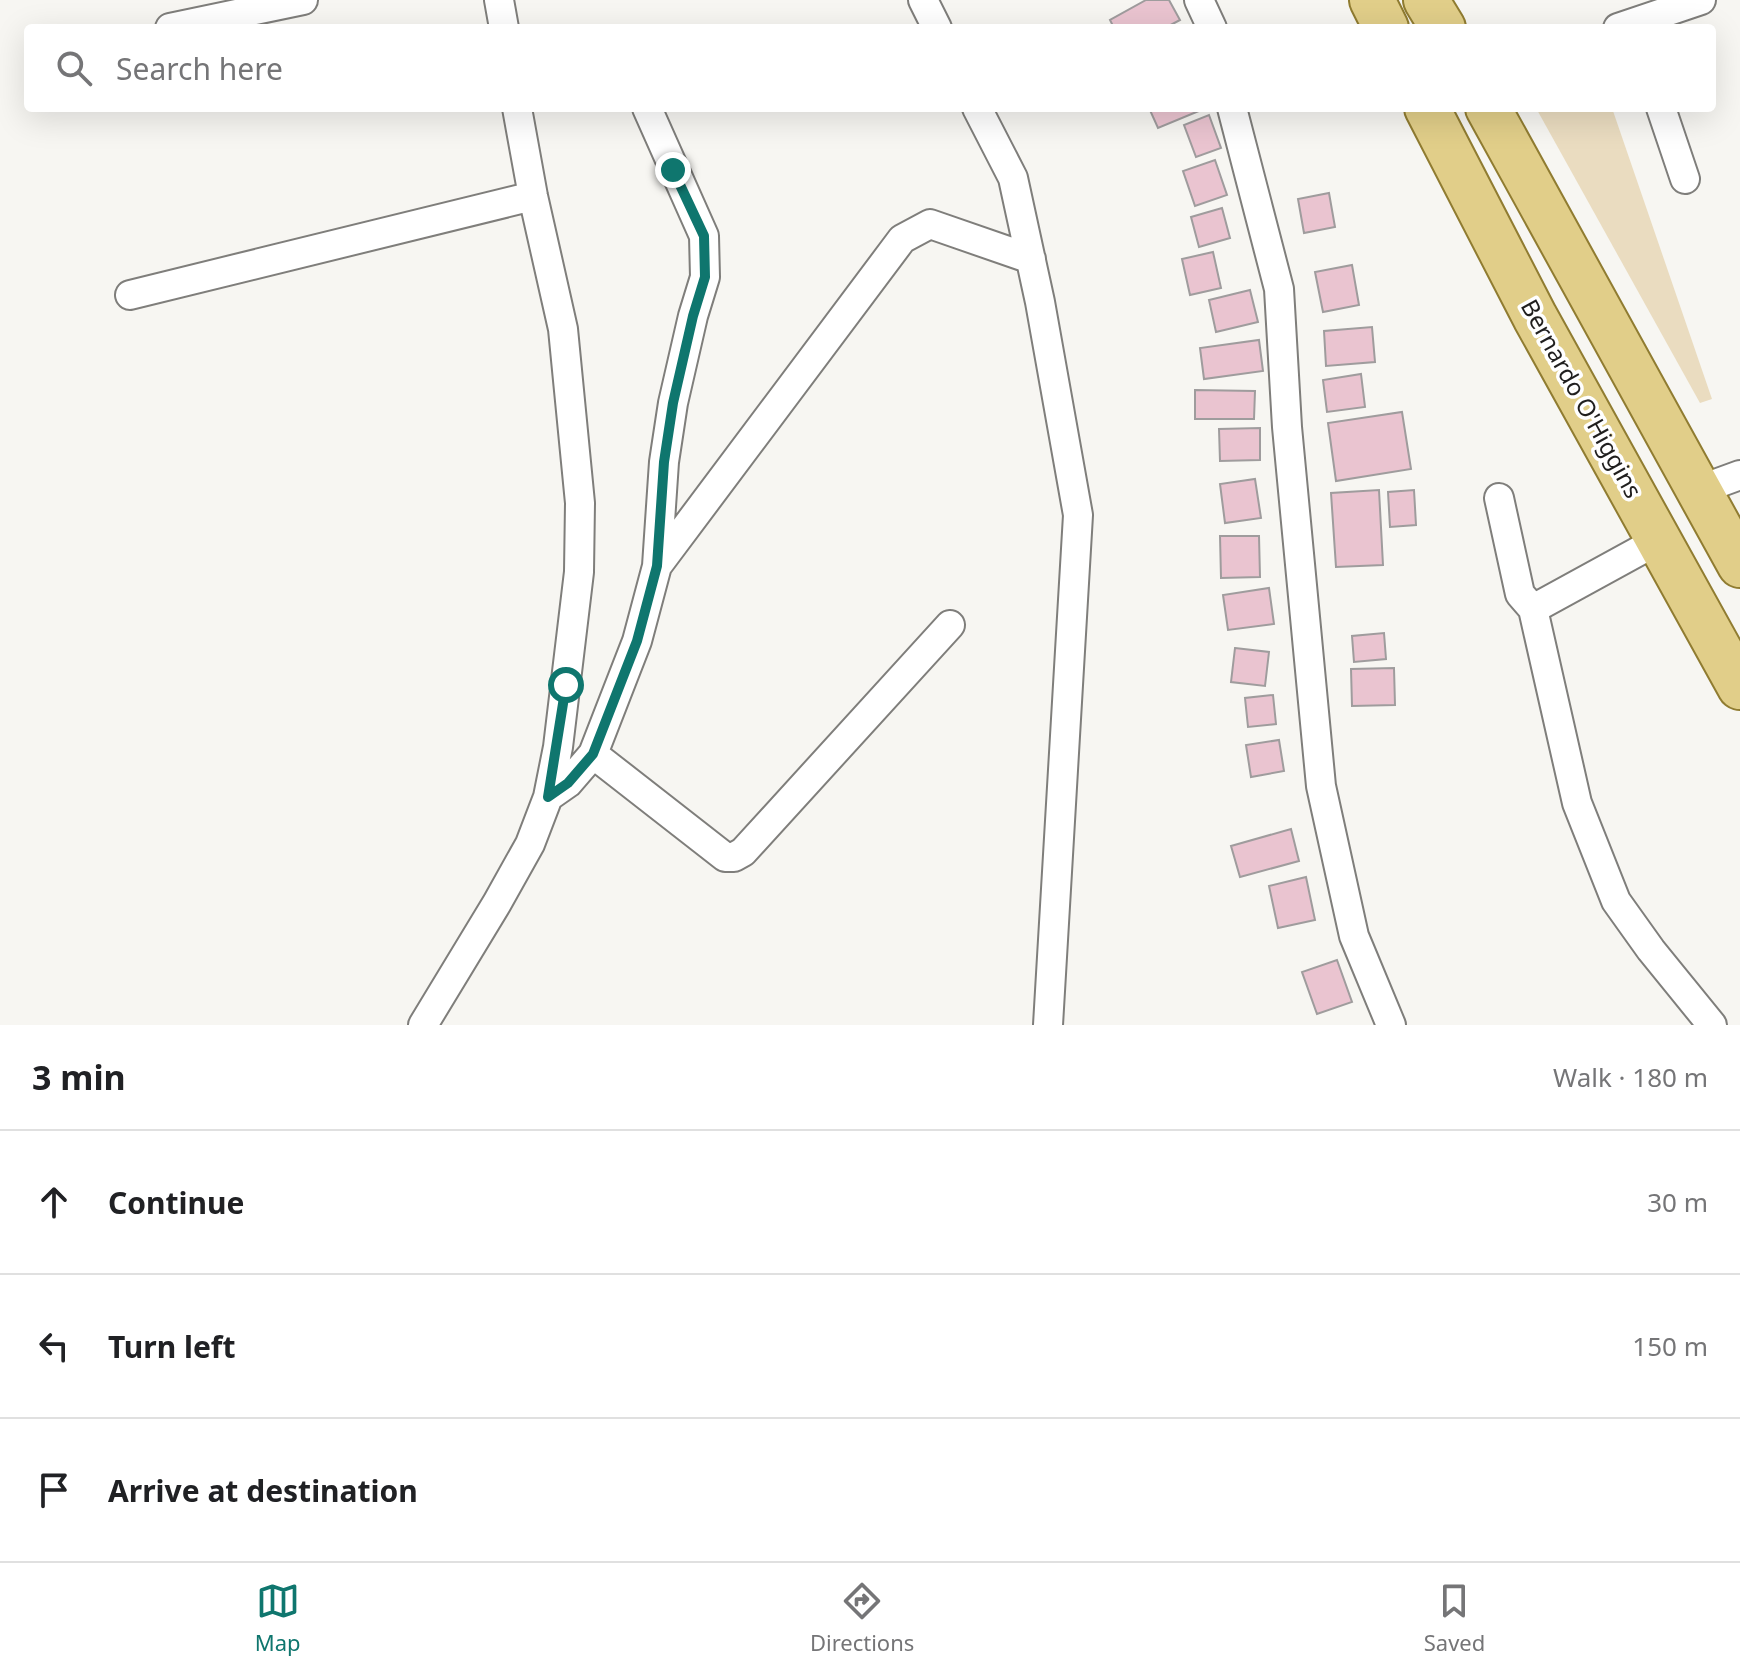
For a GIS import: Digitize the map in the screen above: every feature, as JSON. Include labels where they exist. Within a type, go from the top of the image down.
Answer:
[{"type":"main road","points":[[1372,0],[1384,24]]},
{"type":"main road","points":[[1426,0],[1441,24]]},
{"type":"main road","name":"Bernardo O'Higgins","points":[[1429,112],[1535,317],[1740,687]]},
{"type":"main road","points":[[1490,112],[1740,565]]},
{"type":"street","points":[[189,24],[303,0]]},
{"type":"street","points":[[499,0],[503,24]]},
{"type":"street","points":[[923,0],[935,24]]},
{"type":"street","points":[[1199,0],[1210,24]]},
{"type":"street","points":[[1634,24],[1701,0]]},
{"type":"street","points":[[423,1025],[530,844],[548,797],[560,731],[579,572],[580,503],[563,329],[518,112]]},
{"type":"street","points":[[548,797],[568,783],[593,754],[637,641],[657,566],[664,462],[673,403],[705,277],[704,236],[649,112]]},
{"type":"street","points":[[979,112],[1013,178],[1078,515],[1048,1025]]},
{"type":"street","points":[[1233,112],[1279,289],[1287,427],[1321,786],[1354,936],[1391,1025]]},
{"type":"street","points":[[1662,112],[1685,179]]},
{"type":"street","points":[[130,295],[533,196]]},
{"type":"street","points":[[657,566],[902,239],[930,224],[1031,259]]},
{"type":"street","points":[[1699,490],[1740,475]]},
{"type":"street","points":[[1499,498],[1520,594],[1533,609],[1577,803],[1616,901],[1712,1025]]},
{"type":"street","points":[[1533,609],[1659,540]]},
{"type":"street","points":[[593,754],[725,857],[734,857],[743,852],[950,625]]},
{"type":"shaded area","points":[[1538,112],[1613,112],[1712,399],[1700,403]]},
{"type":"building","points":[[1146,0],[1169,0],[1180,20],[1172,24],[1112,24],[1110,20]]},
{"type":"building","points":[[1151,112],[1196,112],[1158,128]]},
{"type":"building","points":[[1209,115],[1221,148],[1196,157],[1184,125]]},
{"type":"building","points":[[1215,160],[1227,195],[1195,206],[1183,171]]},
{"type":"building","points":[[1329,193],[1335,227],[1304,233],[1298,199]]},
{"type":"building","points":[[1222,208],[1230,238],[1199,247],[1191,217]]},
{"type":"building","points":[[1213,252],[1221,288],[1190,295],[1182,259]]},
{"type":"building","points":[[1352,265],[1359,305],[1323,312],[1315,272]]},
{"type":"building","points":[[1250,290],[1258,322],[1216,332],[1209,300]]},
{"type":"building","points":[[1372,327],[1375,362],[1326,366],[1324,331]]},
{"type":"building","points":[[1259,340],[1263,371],[1204,379],[1200,348]]},
{"type":"building","points":[[1361,374],[1365,407],[1327,412],[1323,380]]},
{"type":"building","points":[[1195,390],[1255,391],[1254,419],[1195,419]]},
{"type":"building","points":[[1402,412],[1411,469],[1336,481],[1328,423]]},
{"type":"building","points":[[1260,428],[1260,460],[1220,461],[1219,429]]},
{"type":"building","points":[[1255,479],[1261,518],[1225,523],[1220,484]]},
{"type":"building","points":[[1379,490],[1383,565],[1336,567],[1331,493]]},
{"type":"building","points":[[1414,490],[1416,525],[1390,527],[1388,492]]},
{"type":"building","points":[[1220,536],[1259,536],[1260,577],[1221,578]]},
{"type":"building","points":[[1269,588],[1274,624],[1228,630],[1223,595]]},
{"type":"building","points":[[1384,633],[1386,659],[1354,662],[1352,636]]},
{"type":"building","points":[[1235,648],[1269,652],[1265,686],[1231,682]]},
{"type":"building","points":[[1394,668],[1395,705],[1352,706],[1351,669]]},
{"type":"building","points":[[1273,695],[1276,724],[1248,727],[1245,698]]},
{"type":"building","points":[[1279,740],[1284,771],[1251,777],[1246,745]]},
{"type":"building","points":[[1291,829],[1299,861],[1240,877],[1231,846]]},
{"type":"building","points":[[1306,877],[1315,920],[1278,928],[1269,886]]},
{"type":"building","points":[[1337,960],[1352,1002],[1317,1014],[1302,972]]},
{"type":"route","points":[[566,685],[548,797],[568,783],[593,754],[637,641],[657,566],[664,462],[673,403],[705,277],[704,236],[673,170]]}]
